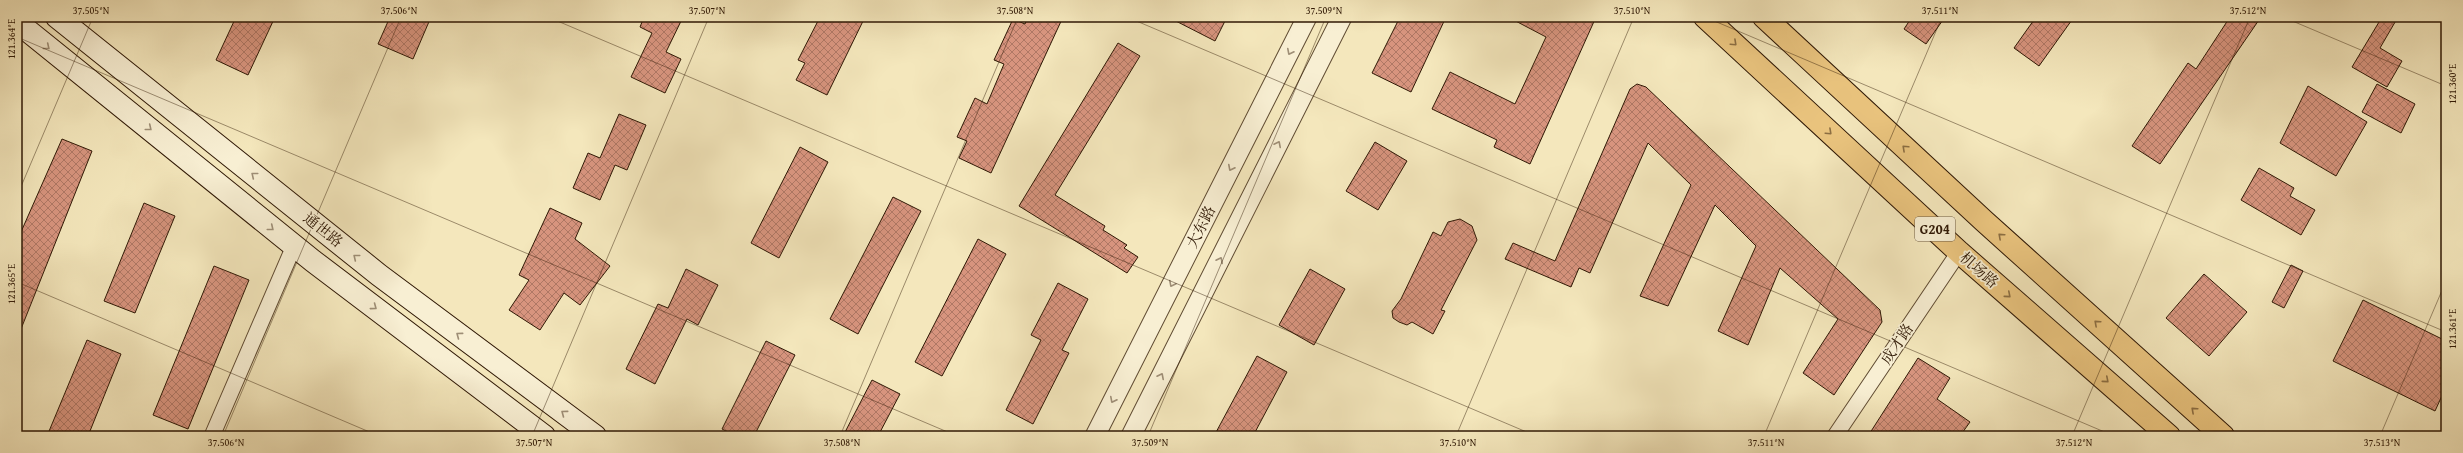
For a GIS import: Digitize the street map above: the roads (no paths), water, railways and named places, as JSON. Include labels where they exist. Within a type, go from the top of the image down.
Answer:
[{"type":"highway","name":"机场路","points":[[1705,17],[1959,252],[2169,436]]},
{"type":"highway","name":"G204","points":[[1764,17],[1984,221],[2223,436]]},
{"type":"main road","name":"通世路","points":[[57,17],[379,276],[595,436]]},
{"type":"main road","name":"通世路","points":[[17,22],[294,246],[544,436]]},
{"type":"street","name":"大东路","points":[[1095,436],[1307,17]]},
{"type":"street","name":"大东路","points":[[1131,436],[1342,17]]},
{"type":"street","points":[[212,436],[294,246]]},
{"type":"street","name":"成才路","points":[[1836,436],[1959,252]]}]
